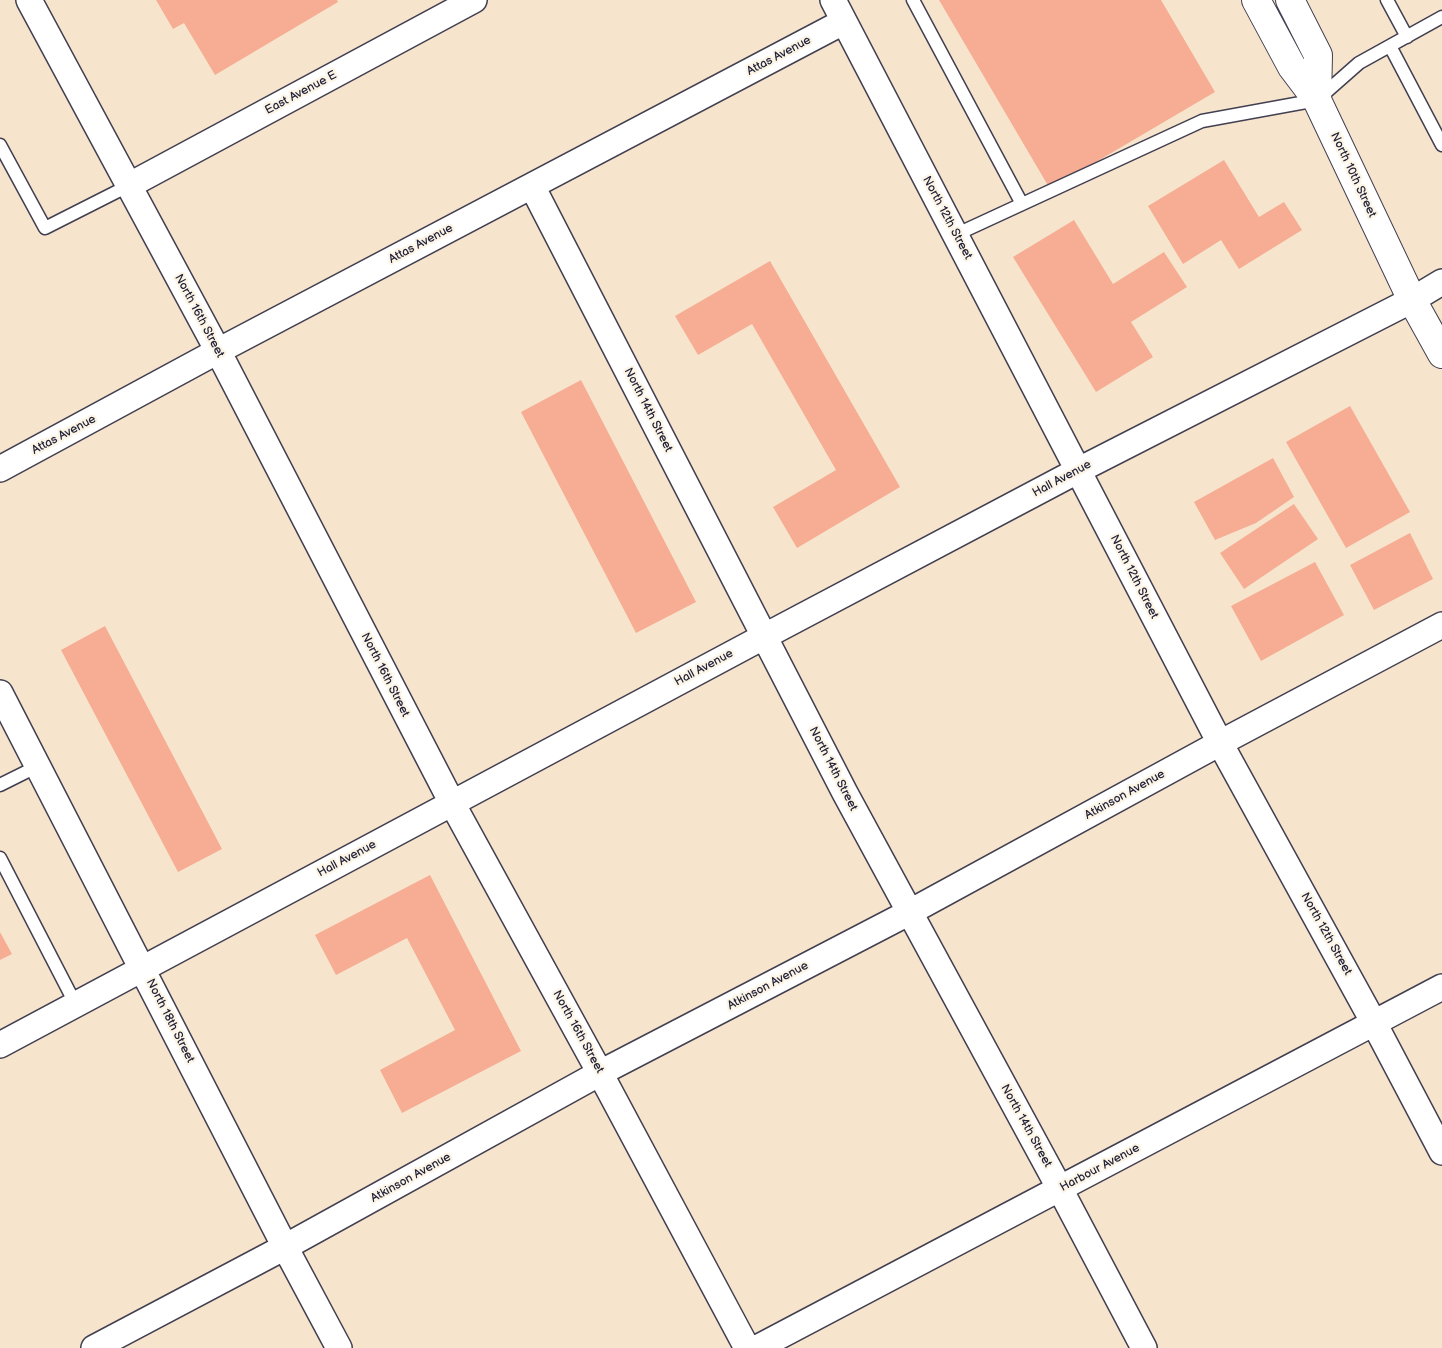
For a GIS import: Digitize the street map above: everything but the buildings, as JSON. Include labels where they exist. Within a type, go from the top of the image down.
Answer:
[{"type":"street","name":"North 16th Street","points":[[29,0],[218,351],[452,803],[600,1073],[746,1348]]},
{"type":"street","name":"East Avenue E","points":[[128,186],[474,0]]},
{"type":"street","name":"North 12th Street","points":[[833,0],[1220,743],[1374,1023],[1442,1152]]},
{"type":"street","name":"North 10th Street","points":[[1256,0],[1292,67],[1317,100],[1412,300],[1442,354]]},
{"type":"street","points":[[1290,0],[1318,55],[1317,100]]},
{"type":"street","name":"Attas Avenue","points":[[0,469],[218,351],[844,22]]},
{"type":"street","name":"North 14th Street","points":[[532,186],[845,793],[1144,1348]]},
{"type":"street","name":"Hall Avenue","points":[[0,1045],[765,636],[1079,470],[1412,300],[1442,282]]},
{"type":"street","name":"Atkinson Avenue","points":[[94,1348],[285,1247],[600,1073],[910,912],[1220,743],[1442,625]]},
{"type":"street","name":"North 18th Street","points":[[0,693],[285,1247],[339,1348]]},
{"type":"street","name":"Harbour Avenue","points":[[757,1348],[1442,987]]},
{"type":"lane","points":[[913,0],[1022,204]]},
{"type":"lane","points":[[1387,0],[1407,37]]},
{"type":"lane","points":[[956,235],[1202,121],[1317,100],[1359,63],[1442,17]]},
{"type":"lane","points":[[1390,46],[1442,145]]},
{"type":"lane","points":[[0,144],[45,228],[128,186]]},
{"type":"lane","points":[[0,785],[38,766]]},
{"type":"lane","points":[[0,858],[76,1005]]}]
